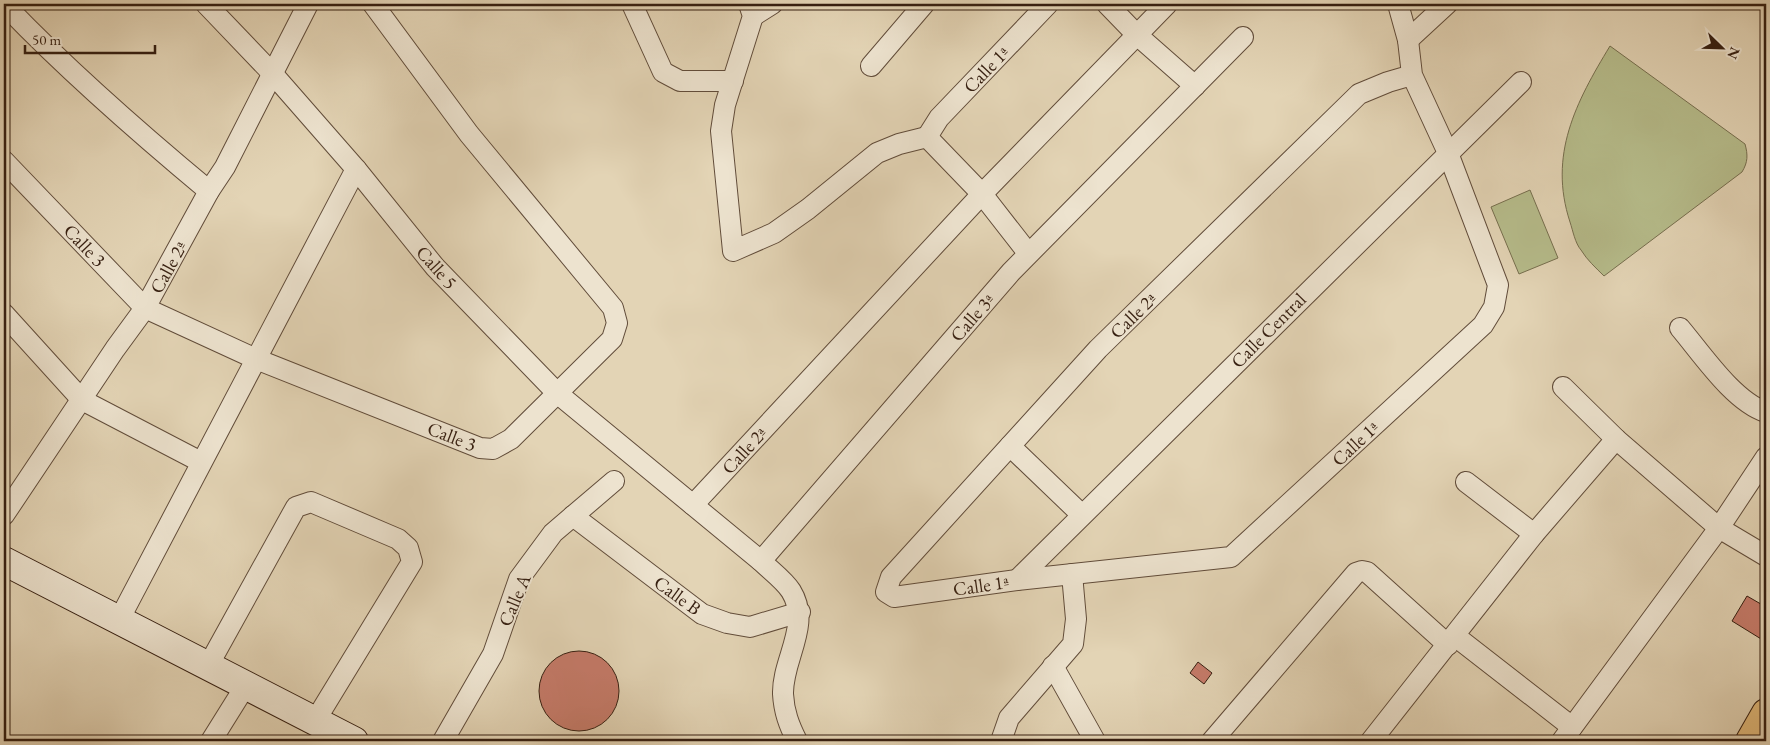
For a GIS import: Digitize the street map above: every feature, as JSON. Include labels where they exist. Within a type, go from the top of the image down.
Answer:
[{"type":"main road","points":[[1750,741],[1766,712]]},
{"type":"street","points":[[4,4],[33,35],[133,127],[209,191]]},
{"type":"street","name":"Calle 5","points":[[206,4],[272,73],[356,169],[435,267],[557,393],[761,561],[790,590],[800,612]]},
{"type":"street","name":"Calle 2ª","points":[[4,516],[115,348],[146,308],[209,191],[225,166],[308,4]]},
{"type":"street","name":"Calle 3","points":[[4,161],[146,308],[256,359],[480,448],[494,449],[511,438],[612,339],[617,323],[612,308],[469,134],[373,4]]},
{"type":"street","points":[[632,4],[664,72],[680,81],[733,81]]},
{"type":"street","points":[[772,4],[751,10],[725,105],[721,130],[733,251],[774,233],[808,209],[877,153],[899,144],[927,137],[982,194],[1028,253]]},
{"type":"street","points":[[871,66],[924,4]]},
{"type":"street","name":"Calle 1ª","points":[[927,137],[939,118],[1048,4]]},
{"type":"street","points":[[1106,4],[1137,35],[1195,86]]},
{"type":"street","name":"Calle 2ª","points":[[693,505],[982,194],[1167,4]]},
{"type":"street","name":"Calle 1ª","points":[[886,592],[894,598],[1017,580],[1231,557],[1483,326],[1494,307],[1498,286],[1448,152],[1412,75],[1408,40],[1398,4]]},
{"type":"street","points":[[1408,40],[1448,4]]},
{"type":"street","name":"Calle 3ª","points":[[761,561],[1028,253],[1243,37]]},
{"type":"street","name":"Calle 2ª","points":[[886,592],[891,577],[1098,349],[1359,94],[1388,82],[1412,75]]},
{"type":"street","name":"Calle Central","points":[[1017,580],[1448,152],[1521,82]]},
{"type":"street","points":[[119,620],[356,169]]},
{"type":"street","points":[[4,314],[82,400],[201,462]]},
{"type":"street","points":[[1680,328],[1736,394],[1754,408],[1766,412]]},
{"type":"street","points":[[1563,387],[1616,439],[1719,528],[1766,556]]},
{"type":"street","points":[[1372,741],[1534,534],[1616,439]]},
{"type":"street","points":[[1010,446],[1082,514]]},
{"type":"street","points":[[1212,741],[1356,574],[1362,571],[1367,572],[1567,734],[1719,528],[1766,457]]},
{"type":"street","name":"Calle A","points":[[443,741],[493,654],[519,579],[553,533],[614,481]]},
{"type":"street","points":[[1466,482],[1534,534]]},
{"type":"street","points":[[208,666],[296,507],[311,502],[398,539],[408,548],[412,562],[315,721]]},
{"type":"street","name":"Calle B","points":[[573,516],[702,614],[727,623],[750,627],[800,612]]},
{"type":"street","points":[[4,561],[354,741]]},
{"type":"street","points":[[1001,741],[1009,718],[1073,644],[1076,619],[1072,574]]},
{"type":"street","points":[[797,741],[786,718],[783,692],[800,612]]},
{"type":"street","points":[[1053,666],[1095,741]]},
{"type":"street","points":[[211,741],[246,685]]},
{"type":"green space","points":[[1610,46],[1745,144],[1747,158],[1742,172],[1604,276],[1586,257],[1576,240],[1564,197],[1562,174],[1569,130],[1586,88]]},
{"type":"green space","points":[[1530,190],[1558,258],[1519,274],[1491,207]]},
{"type":"building","points":[[1747,596],[1766,607],[1766,642],[1732,621]]},
{"type":"building","points":[[571,651],[587,651],[608,662],[619,683],[619,699],[608,720],[587,731],[571,731],[557,725],[545,713],[539,699],[539,683],[545,669],[557,657]]},
{"type":"building","points":[[1198,662],[1212,673],[1204,684],[1190,673]]}]
